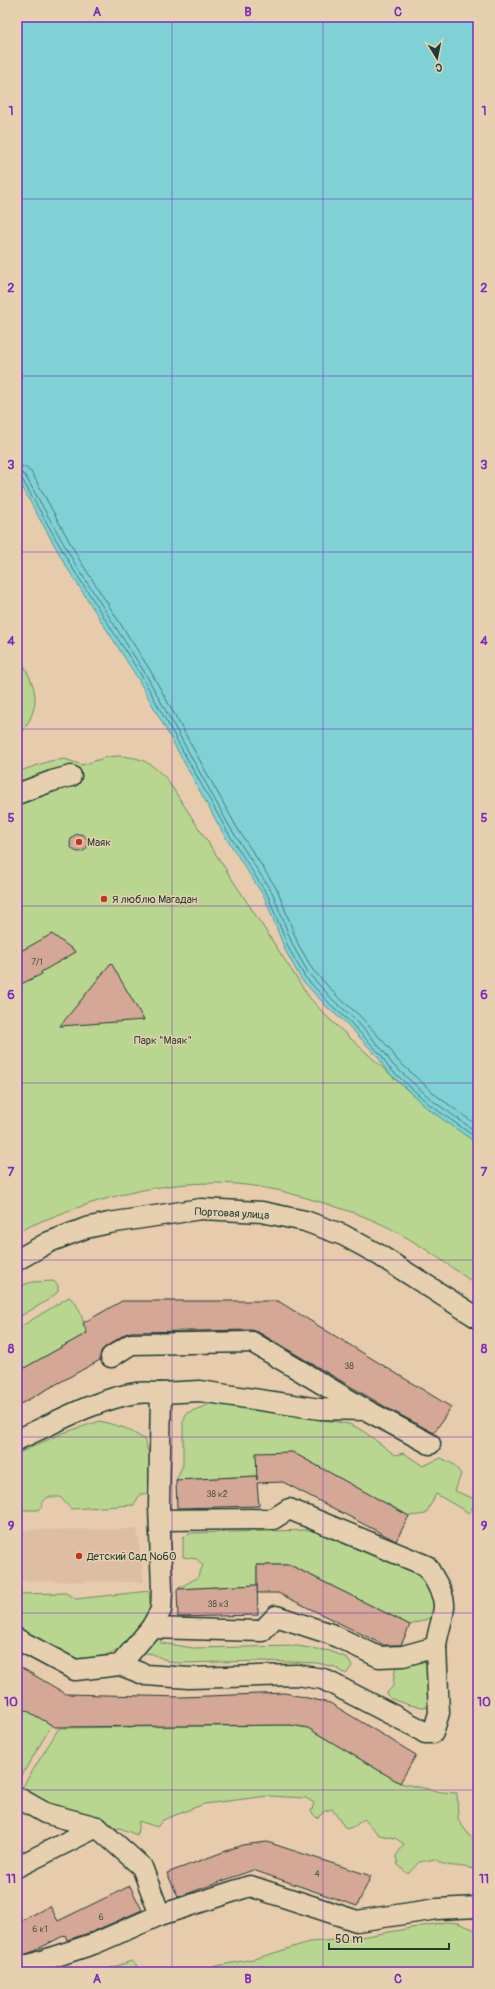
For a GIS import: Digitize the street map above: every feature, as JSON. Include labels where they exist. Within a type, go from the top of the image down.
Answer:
[{"type":"street","points":[[17,794],[52,781],[71,776]]},
{"type":"street","name":"Портовая улица","points":[[17,1260],[49,1242],[86,1228],[116,1222],[201,1209],[262,1212],[305,1221],[343,1235],[376,1253],[478,1318]]},
{"type":"street","points":[[111,1357],[131,1344],[252,1342],[366,1410],[430,1444]]},
{"type":"street","points":[[17,1440],[100,1402],[138,1392],[161,1393],[200,1391],[320,1409],[366,1410]]},
{"type":"street","points":[[120,1665],[151,1628],[160,1610],[162,1590],[160,1520],[161,1393]]},
{"type":"street","points":[[17,1639],[75,1670],[120,1665],[146,1675],[189,1678],[297,1675],[323,1679],[425,1733],[433,1733],[439,1713],[436,1647],[437,1633],[444,1606],[443,1597],[427,1566],[289,1509],[273,1519],[160,1520]]},
{"type":"street","points":[[151,1628],[262,1631],[276,1616],[331,1634],[379,1657],[403,1656],[436,1647]]},
{"type":"street","points":[[17,1797],[45,1812],[97,1827],[142,1867],[160,1915]]},
{"type":"street","points":[[17,1867],[97,1827]]},
{"type":"street","points":[[17,1970],[96,1943],[160,1915],[250,1886],[357,1921],[437,1909],[478,1907]]},
{"type":"shaded area","name":"Детский Сад №60","points":[[137,1529],[144,1582],[17,1581],[17,1530]]},
{"type":"green space","points":[[17,653],[30,677],[35,696],[31,716],[26,727],[17,740]]},
{"type":"green space","name":"Парк \"Маяк\"","points":[[119,756],[135,758],[146,762],[166,778],[309,997],[326,1016],[427,1108],[478,1144],[478,1286],[412,1241],[370,1219],[340,1208],[283,1191],[234,1184],[202,1183],[138,1191],[107,1198],[76,1208],[17,1232],[17,772],[50,761],[65,759],[82,765],[107,757]]},
{"type":"green space","points":[[53,1281],[58,1285],[58,1292],[45,1302],[17,1318],[17,1287],[32,1282]]},
{"type":"green space","points":[[69,1297],[79,1309],[87,1333],[17,1372],[17,1329]]},
{"type":"green space","points":[[215,1402],[349,1424],[362,1430],[395,1455],[404,1453],[423,1466],[441,1458],[453,1464],[461,1474],[455,1491],[477,1500],[469,1513],[436,1494],[426,1514],[409,1516],[292,1452],[257,1476],[176,1480],[183,1465],[183,1421],[187,1413]]},
{"type":"green space","points":[[100,1421],[125,1428],[144,1439],[150,1457],[150,1494],[140,1494],[134,1505],[71,1509],[60,1497],[48,1497],[43,1502],[41,1508],[37,1510],[17,1510],[17,1454],[63,1433]]},
{"type":"green space","points":[[310,1530],[422,1572],[436,1597],[436,1616],[410,1625],[290,1565],[257,1565],[257,1585],[177,1589],[197,1578],[203,1566],[197,1559],[183,1557],[183,1537],[192,1533]]},
{"type":"green space","points":[[149,1591],[151,1613],[131,1642],[116,1651],[84,1663],[17,1635],[17,1594],[66,1593],[76,1599]]},
{"type":"green space","points":[[161,1635],[161,1643],[193,1648],[297,1646],[330,1651],[347,1658],[352,1666],[346,1674],[335,1667],[317,1663],[262,1661],[170,1662],[142,1650],[154,1636]]},
{"type":"green space","points":[[427,1657],[430,1708],[409,1705],[390,1698],[387,1693],[393,1686],[396,1662]]},
{"type":"green space","points":[[17,1705],[52,1725],[17,1783]]},
{"type":"green space","points":[[291,1725],[308,1728],[400,1783],[441,1792],[457,1793],[458,1820],[478,1847],[478,1871],[466,1867],[450,1866],[435,1859],[419,1862],[408,1874],[398,1865],[396,1856],[404,1844],[395,1838],[379,1835],[364,1819],[355,1826],[346,1829],[332,1809],[325,1811],[317,1818],[311,1812],[314,1803],[306,1798],[268,1796],[204,1804],[163,1820],[157,1827],[139,1821],[137,1835],[120,1828],[113,1829],[31,1799],[17,1787],[17,1783],[22,1788],[59,1728]]},
{"type":"green space","points":[[446,1922],[458,1923],[478,1931],[478,1972],[186,1972],[258,1958],[309,1942],[349,1939]]},
{"type":"green space","points":[[131,1961],[140,1969],[140,1972],[99,1972]]},
{"type":"water","points":[[17,17],[478,17],[478,1144],[427,1108],[385,1069],[379,1058],[301,979],[285,950],[265,898],[223,833],[137,677],[66,566],[17,478]]},
{"type":"building","name":"Маяк","points":[[79,834],[85,837],[88,843],[85,849],[79,852],[73,849],[70,843],[73,837]]},
{"type":"building","points":[[52,934],[76,952],[41,972],[42,974],[17,986],[17,953]]},
{"type":"building","points":[[111,963],[144,1020],[60,1026]]},
{"type":"building","points":[[122,1301],[278,1301],[451,1407],[434,1433],[389,1409],[258,1332],[252,1330],[131,1332],[125,1334],[104,1348],[101,1352],[100,1360],[17,1406],[17,1372],[87,1333],[83,1323]]},
{"type":"building","points":[[292,1452],[409,1516],[396,1541],[283,1482],[257,1483],[259,1506],[177,1508],[176,1480],[257,1476],[256,1453]]},
{"type":"building","points":[[257,1565],[290,1565],[410,1625],[401,1645],[384,1645],[278,1593],[257,1593]]},
{"type":"building","points":[[257,1585],[258,1615],[178,1617],[177,1589]]},
{"type":"building","points":[[17,1665],[66,1694],[182,1697],[285,1693],[330,1703],[416,1755],[400,1783],[308,1728],[291,1725],[55,1727],[17,1705]]},
{"type":"building","points":[[267,1842],[371,1876],[357,1906],[253,1870],[178,1897],[167,1873],[242,1845]]},
{"type":"building","points":[[130,1886],[142,1910],[92,1932],[67,1940],[65,1935],[32,1952],[17,1957],[17,1923],[50,1906],[58,1921]]},
{"type":"place","name":"Маяк","points":[[79,842]]},
{"type":"place","name":"Я люблю Магадан","points":[[104,899]]},
{"type":"place","name":"Детский Сад №60","points":[[79,1556]]}]
